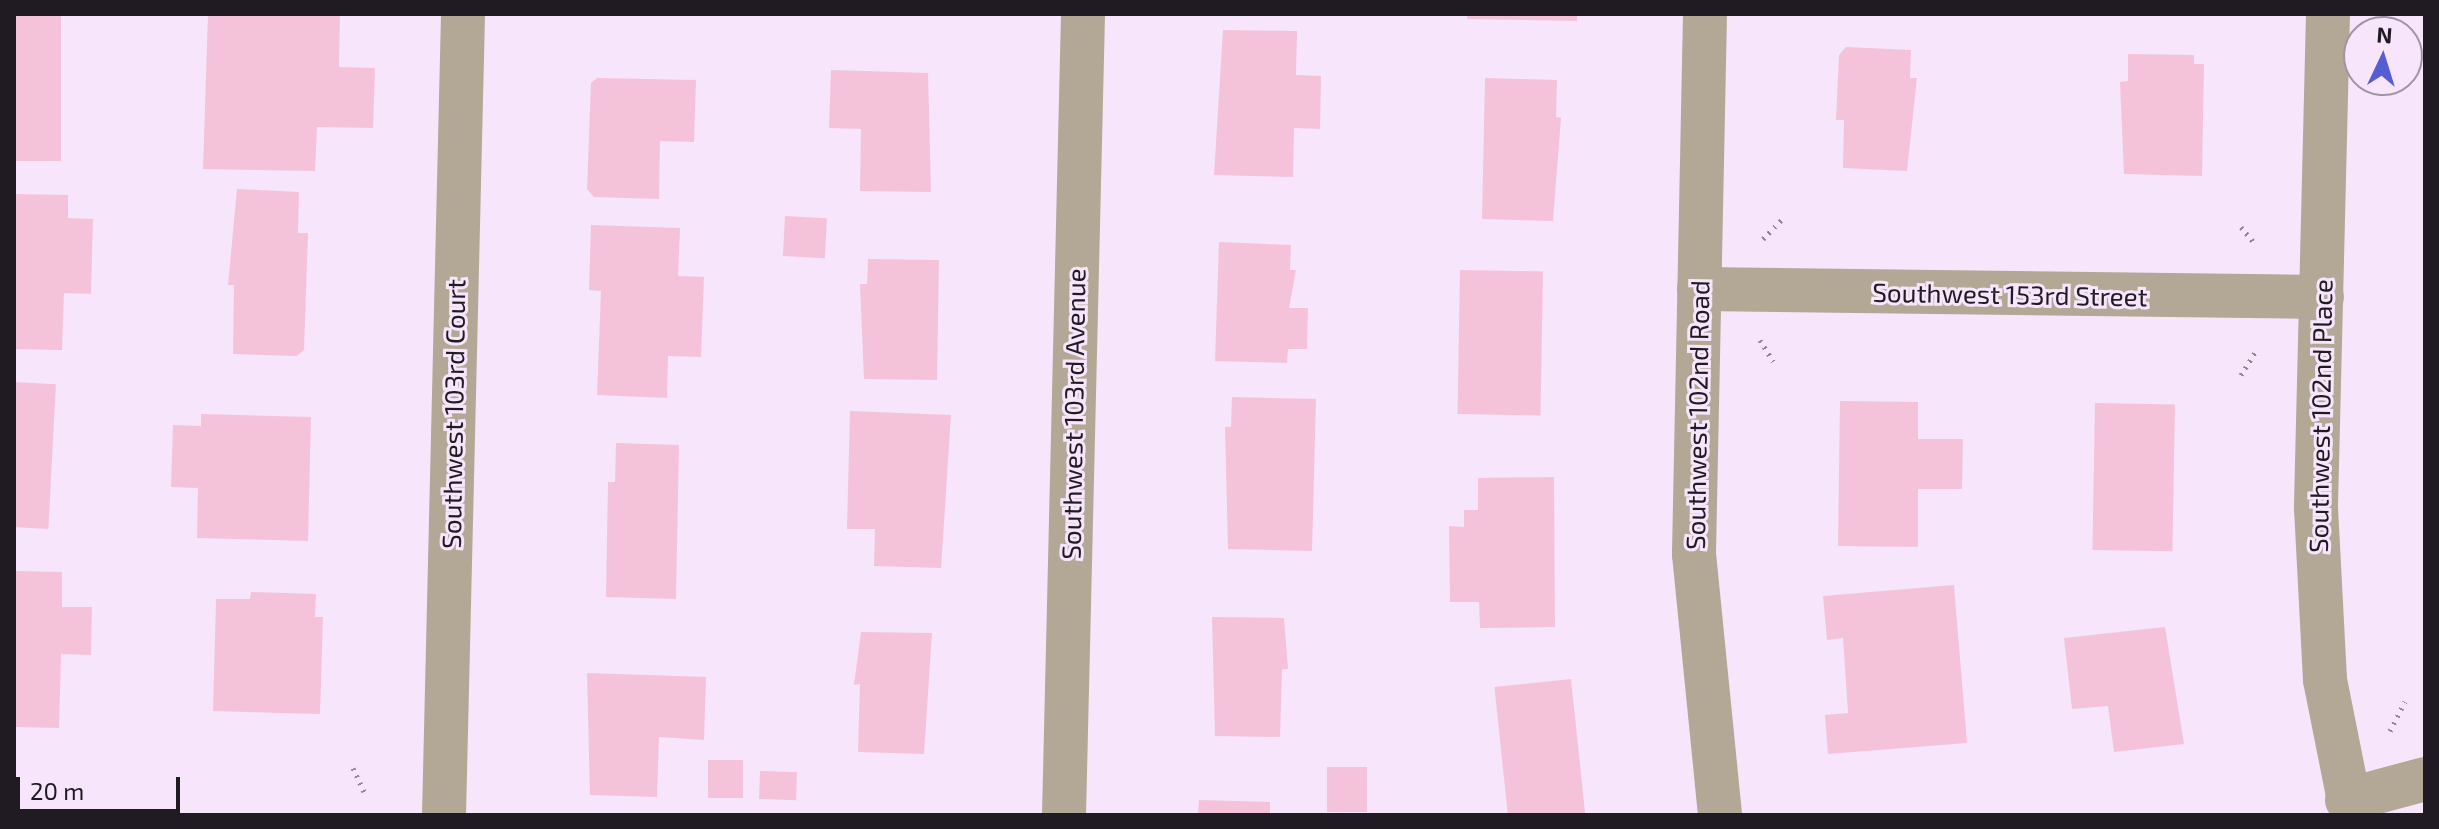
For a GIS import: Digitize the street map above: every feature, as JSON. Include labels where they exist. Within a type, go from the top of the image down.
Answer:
[{"type":"street","name":"Southwest 103rd Court","points":[[444,815],[463,14]]},
{"type":"street","name":"Southwest 103rd Avenue","points":[[1064,815],[1083,14]]},
{"type":"street","name":"Southwest 102nd Road","points":[[1705,14],[1694,554],[1720,815]]},
{"type":"street","name":"Southwest 102nd Place","points":[[2328,14],[2319,598],[2350,808]]},
{"type":"street","name":"Southwest 153rd Street","points":[[1699,289],[2322,297]]},
{"type":"street","points":[[2350,808],[2425,779]]},
{"type":"path","points":[[1762,241],[1782,219]]},
{"type":"path","points":[[2241,227],[2260,250]]},
{"type":"path","points":[[1757,336],[1773,361]]},
{"type":"path","points":[[2241,375],[2256,351]]},
{"type":"path","points":[[2390,731],[2405,702]]},
{"type":"path","points":[[353,768],[366,796]]},
{"type":"building","points":[[14,14],[61,14],[61,161],[14,161]]},
{"type":"building","points":[[208,14],[340,14],[339,67],[375,68],[373,128],[317,127],[315,171],[203,169]]},
{"type":"building","points":[[1467,14],[1577,14],[1577,21],[1467,19]]},
{"type":"building","points":[[1223,30],[1297,31],[1296,75],[1321,76],[1320,129],[1294,128],[1293,177],[1214,175]]},
{"type":"building","points":[[1846,47],[1911,50],[1910,78],[1917,78],[1907,171],[1843,168],[1844,120],[1836,120],[1839,55]]},
{"type":"building","points":[[2128,54],[2194,55],[2194,64],[2204,64],[2202,176],[2124,174],[2120,82],[2128,81]]},
{"type":"building","points":[[831,70],[928,73],[931,192],[860,191],[861,129],[829,128]]},
{"type":"building","points":[[597,78],[696,80],[694,142],[660,141],[659,199],[594,197],[587,189],[591,83]]},
{"type":"building","points":[[1485,78],[1557,80],[1556,117],[1561,118],[1553,221],[1482,219]]},
{"type":"building","points":[[237,189],[299,192],[298,233],[308,233],[304,350],[297,356],[233,354],[234,285],[228,285]]},
{"type":"building","points":[[14,194],[68,195],[68,218],[93,219],[91,294],[64,293],[62,350],[14,349]]},
{"type":"building","points":[[785,216],[827,218],[825,258],[783,256]]},
{"type":"building","points":[[591,225],[680,228],[678,276],[704,277],[701,357],[668,356],[667,398],[597,395],[601,291],[589,290]]},
{"type":"building","points":[[1219,242],[1291,245],[1290,270],[1296,270],[1289,308],[1308,308],[1307,349],[1288,349],[1287,363],[1215,361]]},
{"type":"building","points":[[868,259],[939,260],[937,380],[864,379],[860,284],[867,284]]},
{"type":"building","points":[[1460,270],[1543,271],[1540,415],[1457,414]]},
{"type":"building","points":[[14,382],[56,384],[48,529],[14,527]]},
{"type":"building","points":[[1232,397],[1316,399],[1312,551],[1228,549],[1225,427],[1231,427]]},
{"type":"building","points":[[1840,401],[1918,402],[1918,439],[1963,439],[1962,489],[1918,489],[1918,547],[1838,546]]},
{"type":"building","points":[[2095,403],[2175,404],[2172,551],[2092,550]]},
{"type":"building","points":[[850,411],[951,415],[941,568],[874,566],[875,529],[847,529]]},
{"type":"building","points":[[201,414],[311,417],[308,541],[197,538],[198,488],[171,487],[173,425],[201,426]]},
{"type":"building","points":[[616,443],[679,445],[676,599],[606,597],[608,482],[615,482]]},
{"type":"building","points":[[1554,477],[1555,627],[1480,628],[1479,602],[1450,602],[1449,526],[1464,527],[1464,510],[1478,510],[1478,478]]},
{"type":"building","points":[[14,571],[62,572],[62,607],[92,607],[91,655],[61,654],[59,728],[14,727]]},
{"type":"building","points":[[1954,585],[1967,743],[1828,754],[1825,715],[1848,713],[1843,638],[1827,640],[1823,596]]},
{"type":"building","points":[[251,592],[316,594],[315,617],[323,617],[320,714],[213,711],[216,599],[250,599]]},
{"type":"building","points":[[1212,617],[1284,618],[1288,669],[1282,669],[1280,737],[1215,736]]},
{"type":"building","points":[[2165,627],[2184,744],[2114,752],[2108,706],[2072,709],[2064,638]]},
{"type":"building","points":[[861,632],[932,633],[924,754],[858,752],[860,684],[854,685]]},
{"type":"building","points":[[587,673],[706,677],[704,740],[659,737],[657,797],[590,795]]},
{"type":"building","points":[[1571,679],[1585,815],[1508,815],[1494,687]]},
{"type":"building","points":[[708,760],[743,760],[743,798],[708,798]]},
{"type":"building","points":[[1327,767],[1367,767],[1367,812],[1327,812]]},
{"type":"building","points":[[760,771],[797,772],[796,800],[759,799]]},
{"type":"building","points":[[1199,800],[1270,802],[1270,815],[1198,815]]}]
